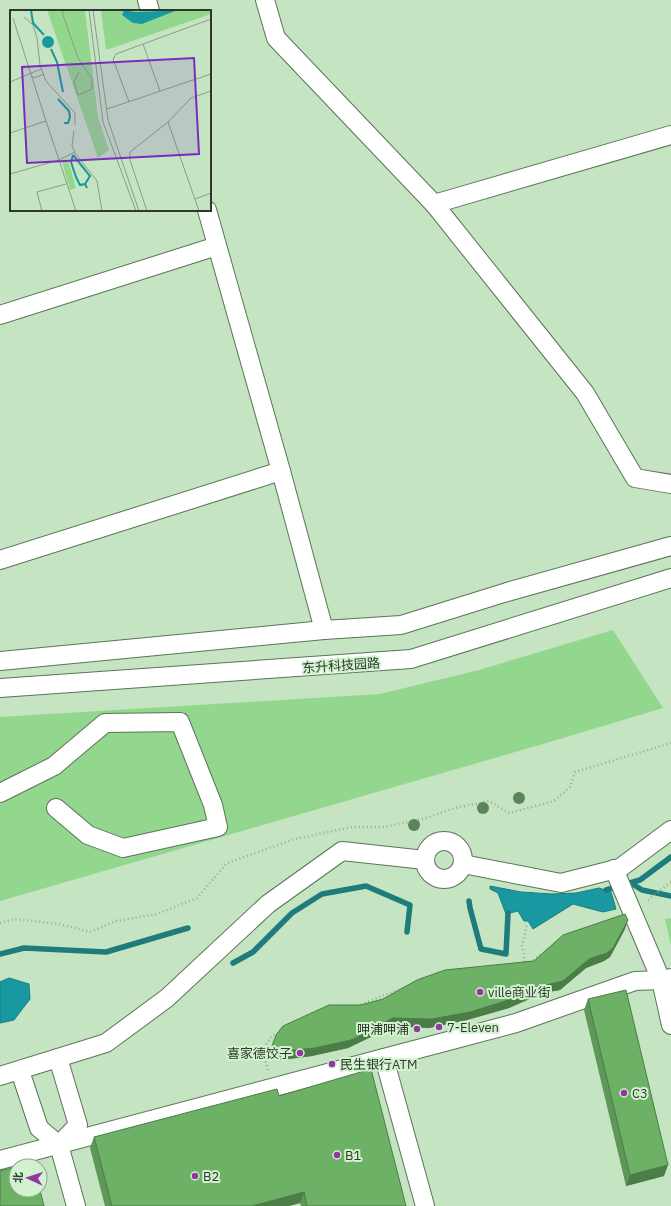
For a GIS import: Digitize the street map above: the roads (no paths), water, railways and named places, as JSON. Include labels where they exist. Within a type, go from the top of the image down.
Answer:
[{"type":"street","points":[[147,0],[150,10]]},
{"type":"street","points":[[265,0],[276,38],[434,204],[585,393],[635,478],[671,484]]},
{"type":"street","points":[[434,204],[671,135]]},
{"type":"street","points":[[207,211],[281,471],[324,630]]},
{"type":"street","points":[[0,315],[217,246]]},
{"type":"street","points":[[0,560],[281,471]]},
{"type":"street","points":[[0,661],[324,630],[401,625],[507,592],[671,546]]},
{"type":"street","name":"东升科技园路","points":[[0,688],[411,660],[671,578]]},
{"type":"street","points":[[0,793],[54,766],[105,723],[180,722],[213,805],[218,827],[123,848],[88,835],[56,808]]},
{"type":"street","points":[[463,864],[560,883],[615,872],[671,830]]},
{"type":"street","points":[[448,841],[457,846],[461,851],[463,864],[461,870],[452,878],[439,879],[430,873],[426,867],[425,860],[425,856],[434,843],[448,841]]},
{"type":"street","points":[[0,1076],[106,1043],[167,998],[268,904],[342,851],[425,860]]},
{"type":"street","points":[[615,872],[634,916],[666,979],[671,1025]]},
{"type":"street","points":[[0,1160],[516,1023],[635,982],[666,979]]},
{"type":"street","points":[[58,1058],[78,1125],[59,1145]]},
{"type":"street","points":[[384,1058],[425,1206]]},
{"type":"street","points":[[20,1071],[39,1128],[59,1145],[76,1206]]},
{"type":"water","points":[[490,886],[521,892],[552,894],[576,893],[599,888],[611,892],[616,909],[603,912],[573,904],[533,929],[528,921],[524,921],[518,911],[506,914],[498,893],[490,889]]},
{"type":"water","points":[[9,978],[29,984],[30,999],[14,1020],[0,1023],[0,982]]},
{"type":"waterway","points":[[606,890],[640,880],[671,857]]},
{"type":"waterway","points":[[631,883],[642,890],[671,896]]},
{"type":"waterway","points":[[233,963],[253,952],[292,913],[322,894],[366,886],[410,905],[407,932]]},
{"type":"waterway","points":[[469,901],[481,949],[506,954],[508,913]]},
{"type":"waterway","points":[[0,954],[24,948],[106,952],[188,928]]},
{"type":"place","name":"ville商业街","points":[[480,992]]},
{"type":"place","name":"7-Eleven","points":[[439,1027]]},
{"type":"place","name":"呷浦呷浦","points":[[417,1029]]},
{"type":"place","name":"喜家德饺子","points":[[300,1053]]},
{"type":"place","name":"民生银行ATM","points":[[332,1064]]},
{"type":"place","name":"C3","points":[[624,1093]]},
{"type":"place","name":"B1","points":[[337,1155]]},
{"type":"place","name":"B2","points":[[195,1176]]}]
